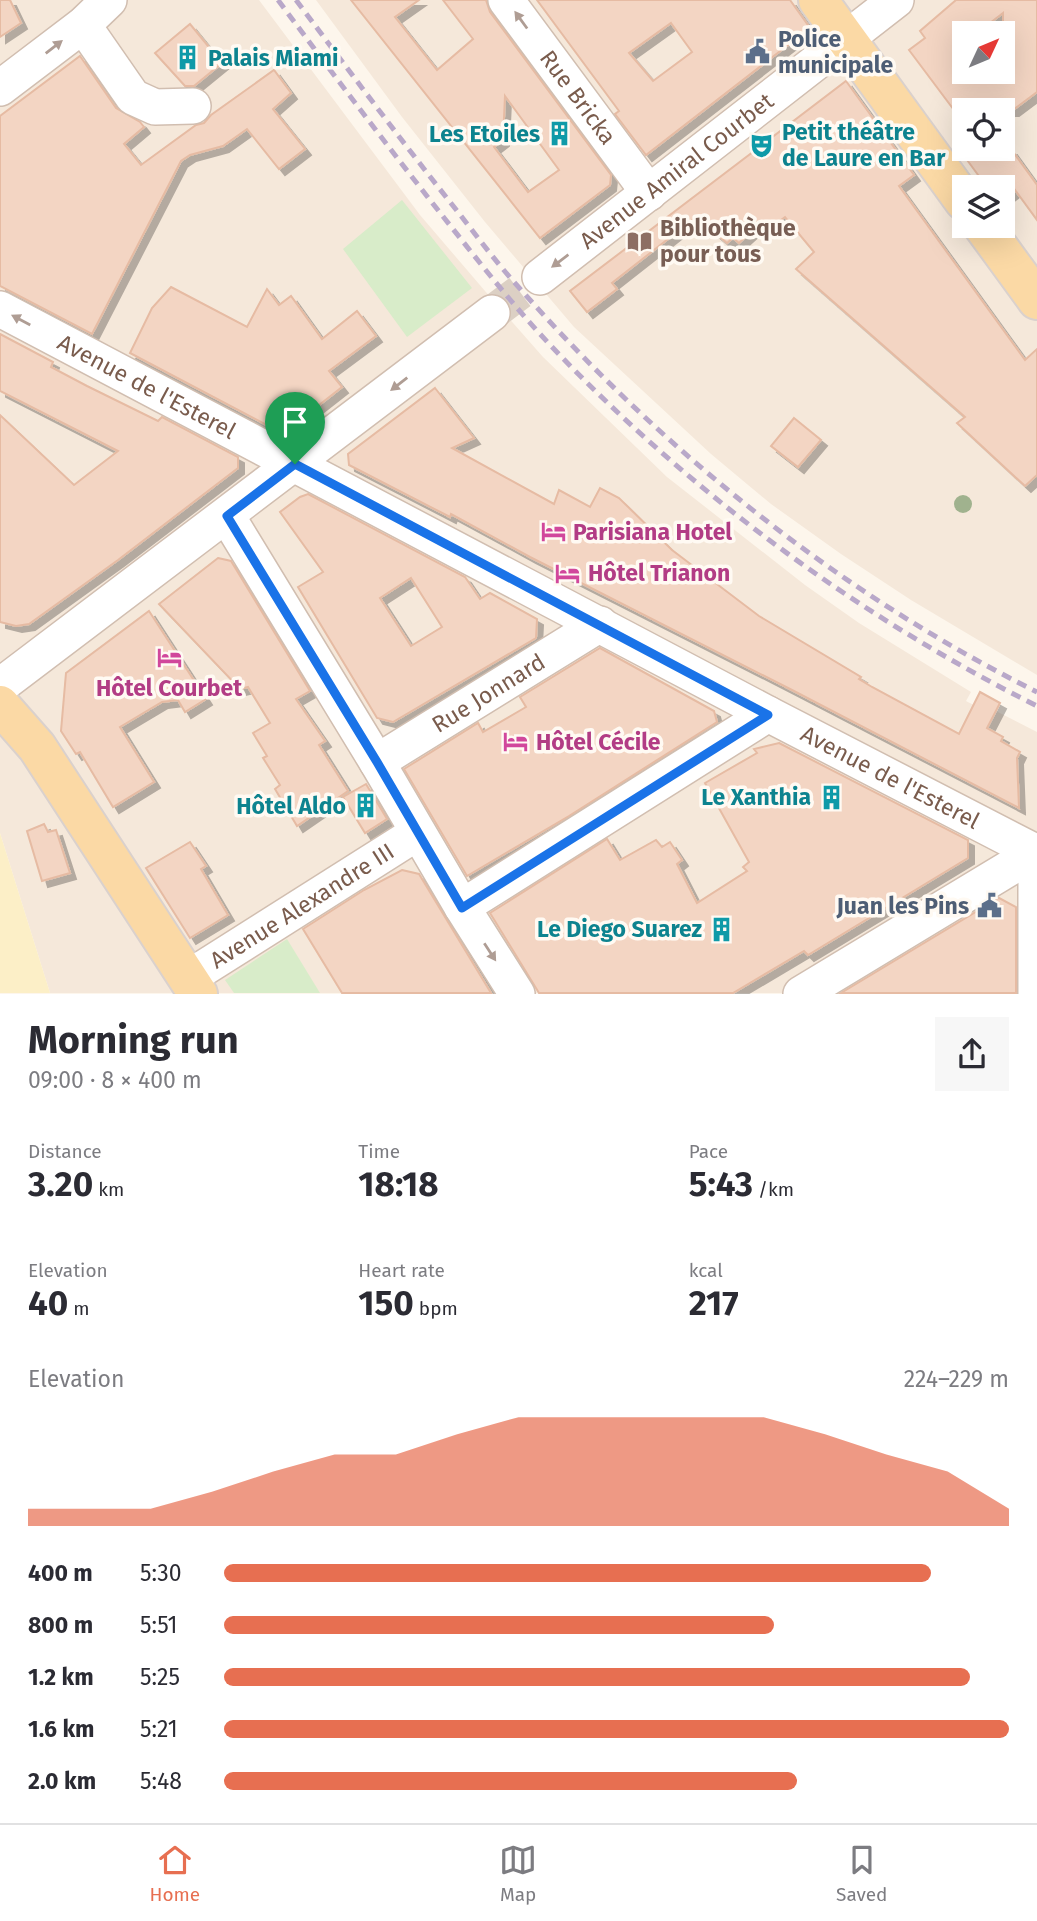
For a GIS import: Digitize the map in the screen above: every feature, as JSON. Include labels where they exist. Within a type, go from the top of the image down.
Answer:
[{"type":"main road","points":[[818,0],[952,184]]},
{"type":"main road","points":[[992,238],[1037,300]]},
{"type":"main road","points":[[0,705],[37,747],[193,986]]},
{"type":"street","points":[[0,88],[83,25],[109,0]]},
{"type":"street","name":"Rue Bricka","points":[[506,0],[649,193]]},
{"type":"street","name":"Avenue Amiral Courbet","points":[[540,277],[896,0]]},
{"type":"street","points":[[83,25],[133,97],[155,107],[193,106]]},
{"type":"street","name":"Avenue de l'Esterel","points":[[0,309],[768,715],[1036,853]]},
{"type":"street","points":[[0,686],[295,464],[453,362],[492,313]]},
{"type":"street","points":[[227,516],[377,762],[462,908],[517,993]]},
{"type":"street","name":"Rue Jonnard","points":[[377,762],[600,624]]},
{"type":"street","points":[[462,908],[768,715]]},
{"type":"street","name":"Avenue Alexandre III","points":[[193,986],[417,833]]},
{"type":"street","points":[[801,993],[1036,853]]},
{"type":"street","points":[[1035,993],[1036,853]]},
{"type":"shaded area","points":[[0,0],[259,0],[420,215],[543,357],[667,477],[805,585],[859,623],[971,692],[966,701],[993,715],[996,711],[1037,732],[1037,993],[50,993],[0,833]]},
{"type":"shaded area","points":[[316,0],[1037,0],[1037,675],[911,600],[771,504],[711,454],[574,327],[485,222],[402,117]]},
{"type":"green space","points":[[402,200],[472,288],[407,337],[343,249]]},
{"type":"green space","points":[[287,939],[320,993],[234,993],[225,980]]},
{"type":"sand","points":[[0,833],[50,993],[0,993]]},
{"type":"building","points":[[0,0],[10,0],[21,23],[0,37]]},
{"type":"building","points":[[351,0],[419,0],[395,17],[437,70],[473,39],[443,0],[486,0],[490,12],[611,175],[610,185],[540,238]],"holes":[[[505,96],[559,170],[528,192],[494,147],[503,140]]]},
{"type":"building","points":[[537,0],[790,0],[810,28],[646,155],[615,114],[619,111]],"holes":[[[671,23],[692,52],[653,81],[629,53]]]},
{"type":"building","points":[[956,0],[1037,0],[1037,92],[1015,108],[1015,98],[952,98],[952,107],[909,50],[925,38],[920,31]]},
{"type":"building","name":"Palais Miami","points":[[190,24],[222,63],[194,86],[185,86],[155,53]]},
{"type":"building","points":[[80,56],[116,108],[144,127],[124,144],[141,165],[196,125],[204,123],[211,115],[274,70],[291,93],[273,109],[305,149],[279,169],[247,129],[223,146],[190,155],[181,161],[92,334],[0,286],[0,116]]},
{"type":"building","points":[[846,81],[914,175],[899,186],[1025,360],[1037,349],[1037,475],[1025,486],[957,423],[965,417],[796,269],[814,252],[785,217],[770,228],[762,222],[739,243],[733,238],[727,243],[696,217],[612,283],[617,289],[587,312],[570,291]]},
{"type":"building","points":[[1015,155],[1037,185],[1037,220],[1015,190],[1015,175],[978,175],[968,161],[1015,161]]},
{"type":"building","points":[[171,287],[247,327],[267,289],[279,305],[291,296],[322,339],[357,311],[376,336],[329,371],[342,387],[291,427],[276,430],[130,353],[152,308]]},
{"type":"building","points":[[0,334],[53,362],[51,367],[87,386],[158,421],[162,417],[238,457],[238,468],[118,560],[29,624],[16,626],[0,622],[0,415],[74,485],[118,451],[0,391]]},
{"type":"building","points":[[435,388],[474,438],[452,448],[554,504],[559,490],[590,507],[600,488],[619,498],[672,550],[759,616],[861,677],[859,679],[872,687],[959,734],[980,692],[1000,703],[987,728],[1003,737],[1001,741],[1020,752],[1017,758],[1019,808],[451,514],[450,517],[349,465],[348,454]]},
{"type":"building","points":[[794,418],[821,440],[798,467],[771,446]]},
{"type":"building","points":[[308,494],[465,577],[480,599],[490,593],[537,619],[536,638],[393,722],[377,718],[298,587],[323,572],[280,512]],"holes":[[[411,578],[442,627],[411,646],[380,598]]]},
{"type":"building","points":[[218,558],[231,561],[310,691],[296,699],[325,741],[319,745],[348,791],[297,826],[275,789],[280,785],[263,758],[267,756],[253,733],[270,723],[248,687],[240,689],[159,604]]},
{"type":"building","points":[[149,611],[206,699],[185,712],[178,700],[162,702],[120,727],[154,782],[113,807],[80,752],[76,754],[61,731],[66,673]]},
{"type":"building","points":[[600,648],[714,711],[717,722],[569,816],[467,876],[404,769],[478,723],[483,732],[526,707],[520,697]]},
{"type":"building","points":[[779,743],[968,840],[968,858],[808,955],[804,951],[733,993],[539,993],[490,913],[607,839],[620,860],[656,840],[662,847],[670,842],[682,860],[677,864],[697,903],[747,871],[743,867],[749,862],[705,783],[757,753],[754,749]]},
{"type":"building","name":"Hôtel Aldo","points":[[366,784],[387,819],[365,833],[343,797]]},
{"type":"building","points":[[44,824],[48,832],[56,830],[70,873],[42,881],[27,831]]},
{"type":"building","points":[[190,842],[206,866],[201,869],[228,915],[190,938],[146,868]]},
{"type":"building","points":[[402,870],[419,874],[491,993],[342,993],[303,929],[364,890]]},
{"type":"building","points":[[999,898],[1016,907],[1016,993],[841,993]]},
{"type":"tunnel","points":[[492,313],[540,277]]},
{"type":"railway","points":[[278,0],[403,165],[525,318],[607,402],[720,502],[842,592],[905,633],[1037,706]]},
{"type":"railway","points":[[296,0],[504,270],[578,352],[637,410],[761,517],[827,566],[895,612],[965,654],[1037,692]]},
{"type":"place","name":"Police municipale","points":[[758,52]]},
{"type":"place","name":"Palais Miami","points":[[188,58]]},
{"type":"place","name":"Les Etoiles","points":[[560,134]]},
{"type":"place","name":"Petit théâtre de Laure en Bar","points":[[762,145]]},
{"type":"place","name":"Bibliothèque pour tous","points":[[640,241]]},
{"type":"place","name":"Parisiana Hotel","points":[[553,532]]},
{"type":"place","name":"Hôtel Trianon","points":[[568,573]]},
{"type":"place","name":"Hôtel Courbet","points":[[169,658]]},
{"type":"place","name":"Hôtel Cécile","points":[[516,742]]},
{"type":"place","name":"Le Xanthia","points":[[831,797]]},
{"type":"place","name":"Hôtel Aldo","points":[[366,806]]},
{"type":"place","name":"Juan les Pins","points":[[989,906]]},
{"type":"place","name":"Le Diego Suarez","points":[[722,929]]},
{"type":"route","points":[[295,464],[768,715],[462,908],[377,762],[227,516],[295,464]]}]
